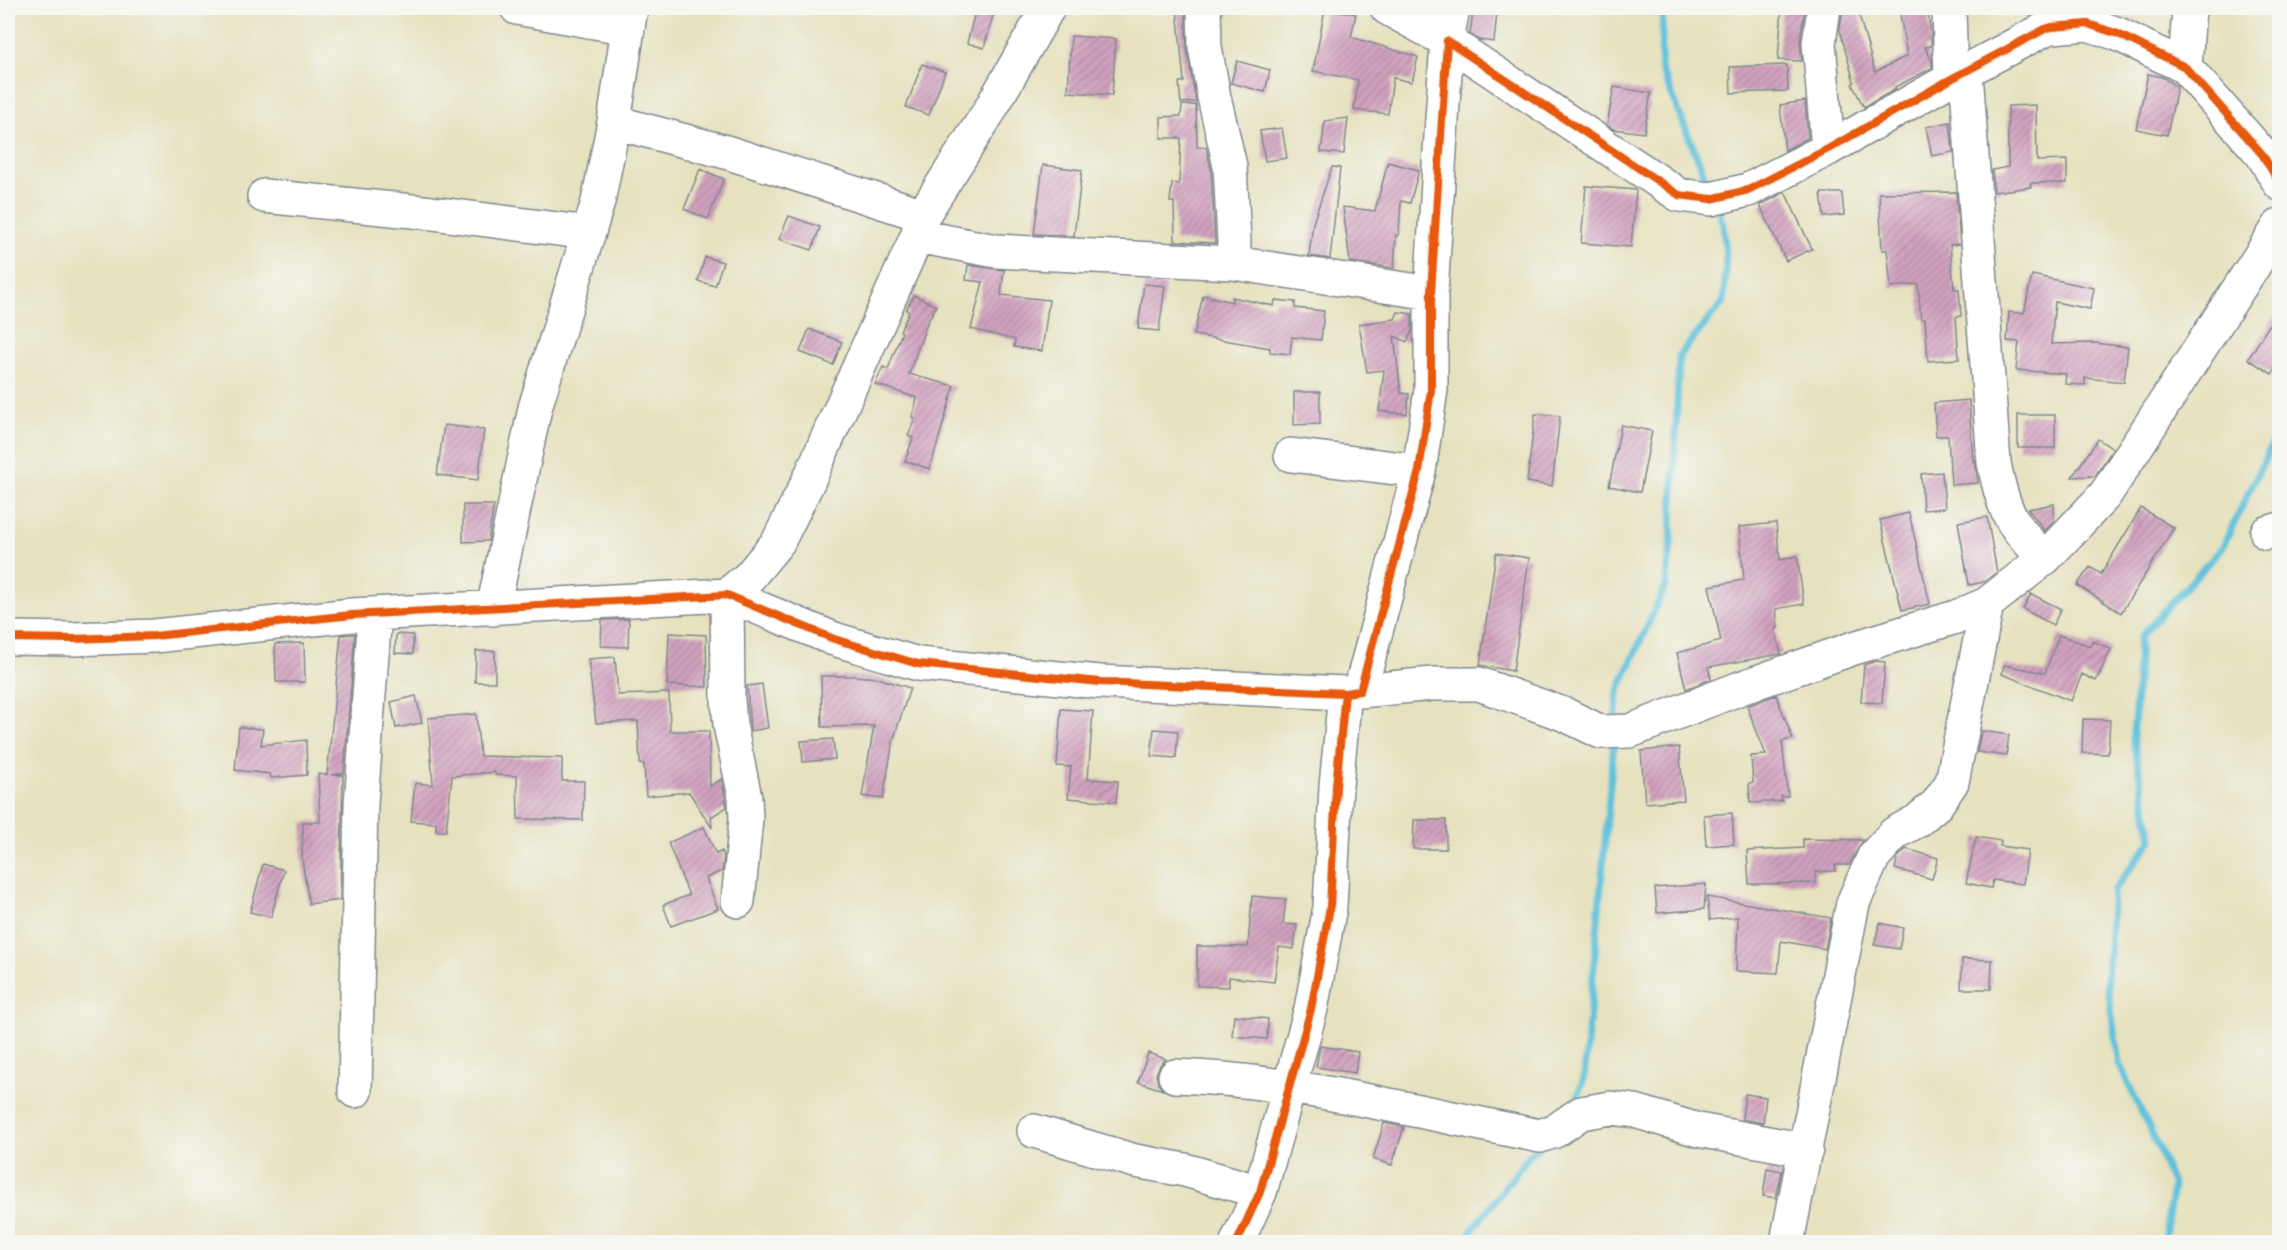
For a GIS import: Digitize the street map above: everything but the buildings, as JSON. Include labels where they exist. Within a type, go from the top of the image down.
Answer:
[{"type":"street","points":[[493,609],[536,408],[598,202],[614,122],[630,18],[517,8]]},
{"type":"street","points":[[727,595],[749,577],[778,542],[808,482],[920,226],[1048,8]]},
{"type":"street","points":[[1204,8],[1207,57],[1230,166],[1233,263]]},
{"type":"street","points":[[1387,8],[1447,41],[1679,195],[1711,199],[1748,190],[1828,149],[1959,75],[2051,17],[2088,24],[2118,34],[2185,67],[2262,154],[2280,184]]},
{"type":"street","points":[[1237,1242],[1260,1191],[1311,1009],[1330,907],[1336,786],[1352,692],[1419,471],[1431,390],[1431,293],[1447,41],[1453,8]]},
{"type":"street","points":[[1824,8],[1819,43],[1828,149]]},
{"type":"street","points":[[1949,8],[1959,75],[1994,463],[2006,512],[2026,540],[2045,558]]},
{"type":"street","points":[[2185,67],[2189,8]]},
{"type":"street","points":[[614,122],[726,152],[920,226],[996,251],[1233,263],[1431,293]]},
{"type":"street","points":[[264,196],[432,213],[589,233]]},
{"type":"street","points":[[8,638],[72,639],[154,636],[375,614],[727,595],[834,639],[918,664],[1100,682],[1352,692],[1432,684],[1479,684],[1566,715],[1601,732],[1630,731],[1743,687],[1854,648],[1956,617],[1987,604],[2045,558],[2105,495],[2280,225]]},
{"type":"street","points":[[1291,455],[1419,471]]},
{"type":"street","points":[[727,595],[730,725],[745,797],[746,819],[738,901]]},
{"type":"street","points":[[1787,1242],[1853,903],[1874,856],[1895,833],[1917,821],[1937,804],[1952,782],[1987,604]]},
{"type":"street","points":[[355,1091],[361,804],[375,614]]},
{"type":"street","points":[[1175,1076],[1223,1078],[1288,1086],[1540,1136],[1555,1131],[1581,1113],[1611,1108],[1635,1111],[1698,1130],[1806,1150]]},
{"type":"street","points":[[1034,1131],[1135,1161],[1185,1170],[1260,1191]]},
{"type":"waterway","points":[[1663,8],[1661,68],[1710,189]]},
{"type":"waterway","points":[[1615,724],[1618,691],[1666,585],[1671,545],[1679,356],[1724,301],[1726,253],[1723,224],[1716,205]]},
{"type":"waterway","points":[[2164,1242],[2173,1186],[2158,1147],[2119,1064],[2107,981],[2113,891],[2152,840],[2133,739],[2140,637],[2222,548],[2275,438],[2280,420]]},
{"type":"waterway","points":[[1575,1105],[1584,1078],[1614,741]]},
{"type":"waterway","points":[[1463,1242],[1532,1152],[1540,1147]]},
{"type":"cycle path","points":[[1237,1242],[1260,1192],[1311,1009],[1330,907],[1336,786],[1345,693],[1360,691],[1419,471],[1431,390],[1431,293],[1447,41],[1679,195],[1711,199],[1748,190],[1828,149],[2045,29],[2088,24],[2118,34],[2185,67],[2262,154],[2280,184]]},
{"type":"cycle path","points":[[8,638],[72,639],[154,636],[352,615],[727,595],[834,639],[918,664],[1100,682],[1345,693]]}]
